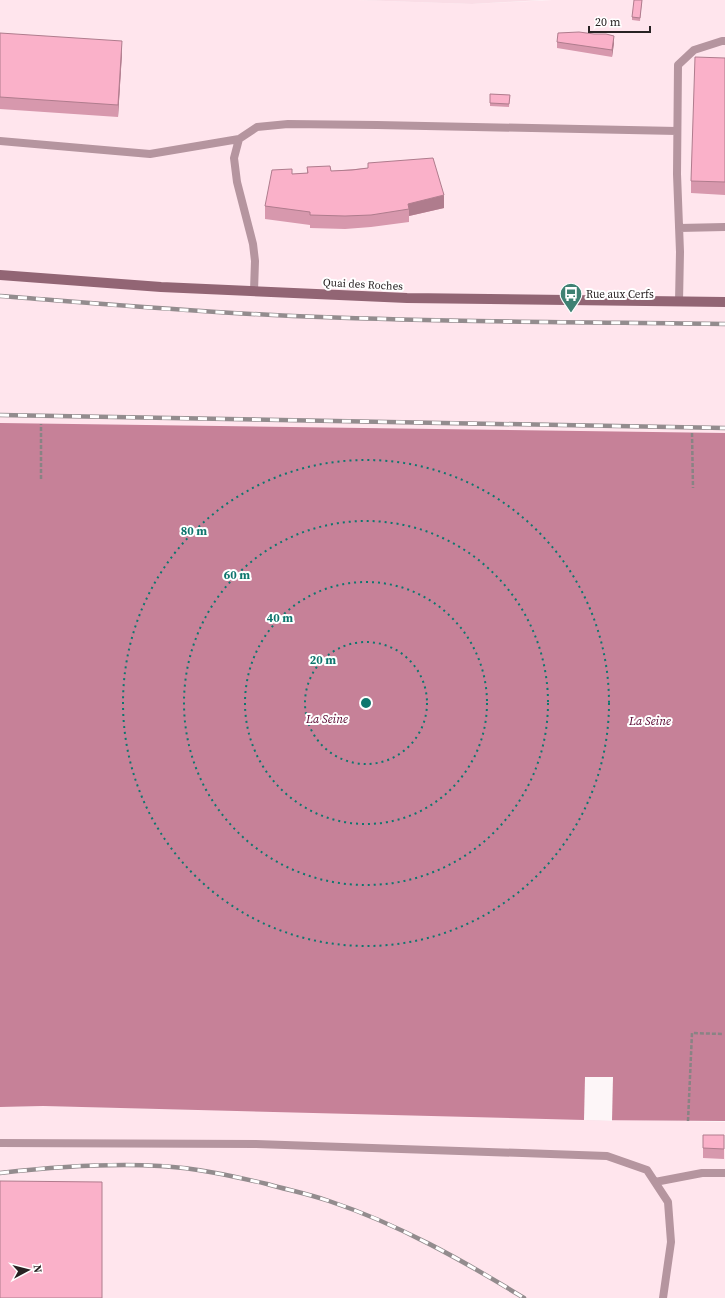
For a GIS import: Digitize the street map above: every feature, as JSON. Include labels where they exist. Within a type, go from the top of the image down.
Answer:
[{"type":"main road","name":"Quai des Roches","points":[[0,275],[161,287],[407,298],[725,302]]},
{"type":"lane","points":[[679,302],[680,274],[677,131],[678,65],[694,50],[725,41]]},
{"type":"lane","points":[[0,141],[150,154],[238,139],[257,127],[288,124],[677,131]]},
{"type":"lane","points":[[238,139],[234,158],[237,182],[253,244],[255,261],[254,291]]},
{"type":"lane","points":[[679,228],[725,227]]},
{"type":"lane","points":[[0,1143],[256,1144],[607,1156],[647,1170],[668,1202],[671,1242],[663,1298]]},
{"type":"lane","points":[[655,1182],[702,1173],[725,1173]]},
{"type":"path","points":[[41,424],[41,479]]},
{"type":"path","points":[[692,433],[693,488]]},
{"type":"path","points":[[688,1121],[692,1033],[724,1034]]},
{"type":"shaded area","points":[[0,0],[357,0],[472,4],[552,0],[725,0],[725,514],[0,493]]},
{"type":"shaded area","points":[[357,0],[542,0],[472,4]]},
{"type":"shaded area","points":[[43,1106],[725,1122],[725,1298],[0,1298],[0,1107]]},
{"type":"water","name":"La Seine","points":[[0,423],[725,433],[725,1121],[584,1120],[43,1106],[0,1107]]},
{"type":"pier","points":[[585,1077],[613,1077],[612,1121],[584,1120]]},
{"type":"building","points":[[634,0],[642,0],[640,18],[632,17]]},
{"type":"building","points":[[579,32],[614,36],[612,50],[557,42],[558,33]]},
{"type":"building","points":[[0,33],[122,41],[118,105],[0,97]]},
{"type":"building","points":[[695,57],[725,58],[725,182],[691,181]]},
{"type":"building","points":[[490,94],[510,95],[509,104],[490,103]]},
{"type":"building","points":[[433,158],[444,195],[408,204],[409,209],[371,215],[345,216],[310,215],[310,212],[265,206],[272,170],[292,169],[292,174],[308,173],[307,167],[330,166],[331,171],[352,170],[368,168],[368,163]]},
{"type":"building","points":[[703,1135],[724,1135],[724,1149],[703,1148]]},
{"type":"building","points":[[0,1181],[102,1182],[102,1298],[0,1298]]},
{"type":"railway","points":[[0,296],[136,307],[273,315],[386,319],[725,324]]},
{"type":"railway","points":[[0,415],[725,428]]},
{"type":"railway","points":[[0,1173],[80,1166],[160,1166],[201,1170],[267,1184],[355,1210],[405,1232],[477,1270],[524,1298]]},
{"type":"place","name":"Rue aux Cerfs","points":[[571,314]]}]
